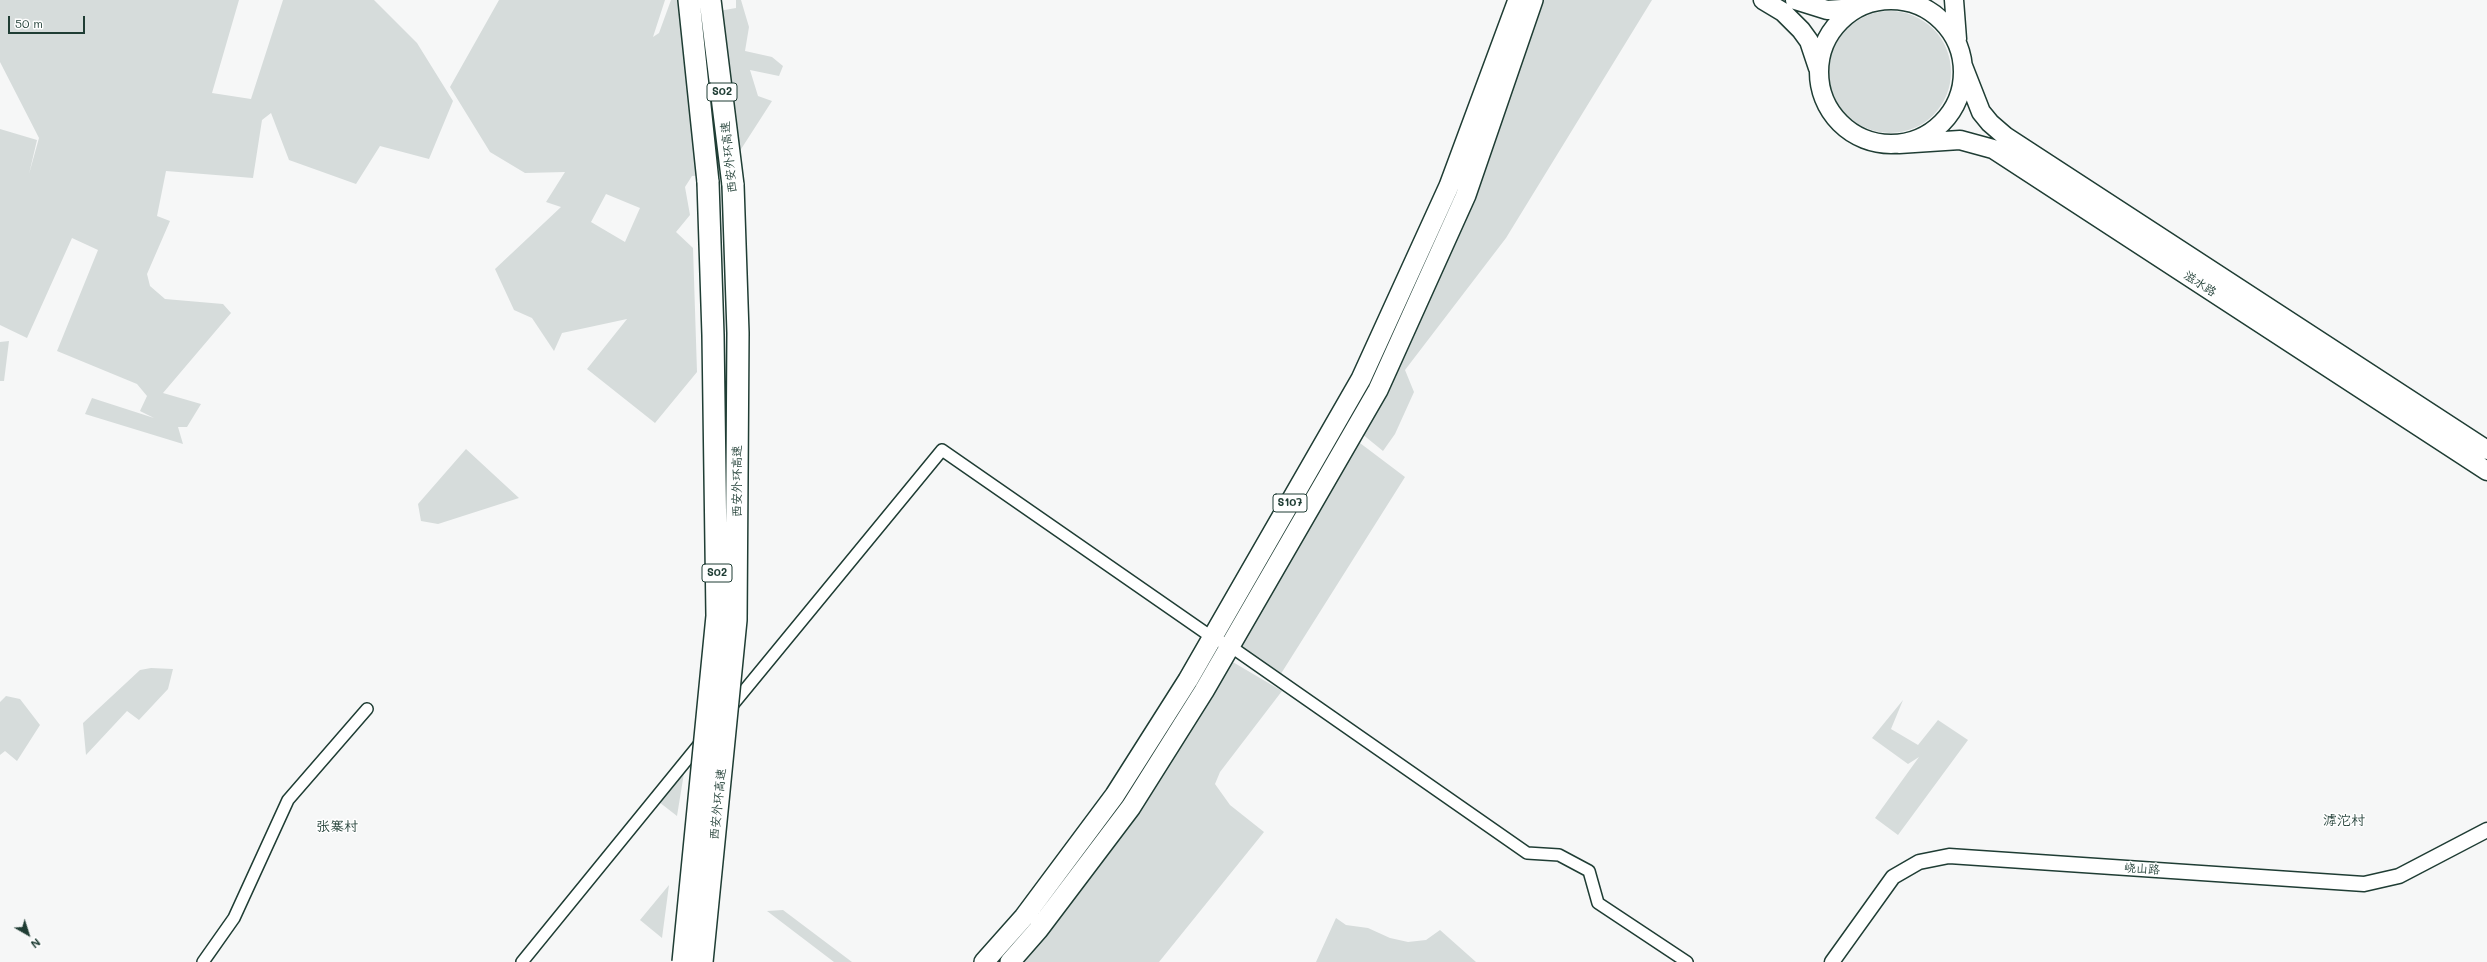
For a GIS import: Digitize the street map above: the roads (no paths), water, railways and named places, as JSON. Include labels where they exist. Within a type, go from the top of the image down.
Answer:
[{"type":"highway","name":"西安外环高速","points":[[683,962],[717,616],[708,182],[689,0]]},
{"type":"highway","name":"西安外环高速","points":[[702,962],[736,620],[738,333],[733,184],[710,0]]},
{"type":"highway","name":"S107","points":[[984,962],[1024,917],[1115,795],[1213,638],[1361,379],[1449,186],[1518,0]]},
{"type":"highway","name":"S107","points":[[1010,962],[1038,930],[1130,807],[1230,646],[1378,390],[1466,195],[1533,0]]},
{"type":"main road","points":[[1764,0],[1783,12],[1801,30],[1809,41],[1818,68],[1824,98],[1832,115],[1849,132],[1870,142],[1899,144],[1916,140],[1937,129],[1952,111],[1962,90],[1964,66],[1958,44],[1954,0]]},
{"type":"main road","points":[[1795,0],[1827,10],[1856,8],[1881,0],[1905,1],[1928,9],[1946,24],[1958,44]]},
{"type":"main road","points":[[1818,68],[1824,44],[1837,23],[1856,8]]},
{"type":"main road","name":"滋水路","points":[[1964,66],[1981,112],[1990,123],[2005,136],[2487,450]]},
{"type":"main road","name":"滋水路","points":[[1899,144],[1960,140],[1993,149],[2487,471]]},
{"type":"street","points":[[522,962],[942,450],[1213,638],[1230,646],[1526,853],[1559,854],[1589,871],[1598,903],[1687,962]]},
{"type":"street","points":[[203,962],[234,918],[288,800],[367,709]]},
{"type":"street","name":"峣山路","points":[[1832,962],[1893,877],[1919,862],[1950,856],[2364,884],[2398,876],[2487,830]]},
{"type":"district","name":"滹沱村","points":[[2344,821]]},
{"type":"district","name":"张寨村","points":[[337,827]]}]
